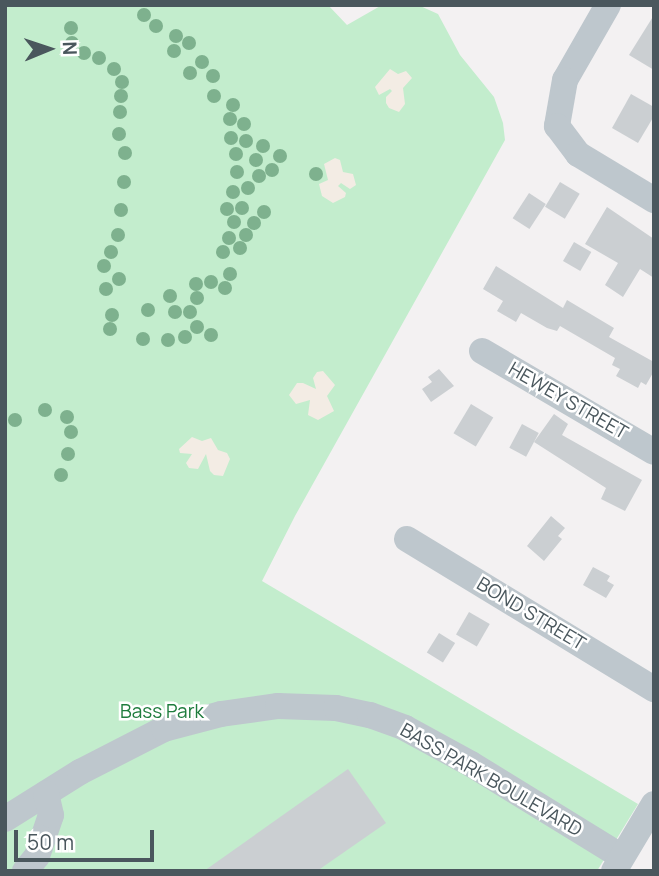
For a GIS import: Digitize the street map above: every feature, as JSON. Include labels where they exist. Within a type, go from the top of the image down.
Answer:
[{"type":"street","points":[[608,5],[565,80],[557,126],[578,153],[654,200]]},
{"type":"street","name":"HEWEY STREET","points":[[482,351],[654,452]]},
{"type":"street","name":"BOND STREET","points":[[407,539],[654,689]]},
{"type":"street","name":"BASS PARK BOULEVARD","points":[[5,819],[164,729],[221,714],[278,706],[336,708],[370,715],[405,728],[471,764],[618,864]]},
{"type":"street","points":[[25,871],[37,856],[51,815],[46,794]]},
{"type":"street","points":[[618,864],[654,804]]},
{"type":"green space","name":"Bass Park","points":[[5,5],[328,5],[347,25],[382,5],[418,5],[438,14],[460,55],[494,97],[503,123],[505,140],[295,516],[262,581],[638,804],[597,871],[5,871]]},
{"type":"sand","points":[[390,69],[398,74],[406,71],[412,78],[403,88],[405,104],[399,112],[389,108],[386,103],[386,97],[392,91],[390,89],[379,95],[375,87]]},
{"type":"sand","points":[[335,158],[340,160],[343,172],[353,174],[356,185],[350,189],[341,183],[338,186],[346,193],[345,197],[333,203],[322,196],[319,184],[328,180],[324,164]]},
{"type":"sand","points":[[323,371],[335,385],[327,396],[334,411],[318,420],[308,415],[310,400],[296,404],[289,395],[297,383],[316,389],[313,378],[317,372]]},
{"type":"sand","points":[[192,437],[202,441],[211,438],[218,450],[227,453],[230,459],[223,476],[214,475],[210,471],[206,454],[198,469],[189,468],[186,463],[192,454],[180,453],[179,449]]},
{"type":"building","points":[[654,15],[654,70],[629,55]]},
{"type":"building","points":[[631,94],[654,107],[654,116],[638,143],[612,128]]},
{"type":"building","points":[[560,182],[580,194],[565,219],[545,207]]},
{"type":"building","points":[[529,193],[546,204],[529,229],[513,218]]},
{"type":"building","points":[[607,207],[654,239],[654,278],[640,269],[623,297],[605,285],[618,263],[585,244]]},
{"type":"building","points":[[574,242],[591,252],[580,271],[563,261]]},
{"type":"building","points":[[496,266],[563,308],[567,300],[614,328],[609,337],[654,362],[654,371],[646,385],[641,382],[638,388],[616,376],[620,369],[612,365],[615,358],[560,326],[557,331],[547,328],[521,313],[516,322],[497,311],[503,301],[483,289]]},
{"type":"building","points":[[439,369],[454,386],[431,402],[422,389],[432,382],[428,377]]},
{"type":"building","points":[[471,404],[493,417],[476,447],[453,433]]},
{"type":"building","points":[[554,414],[568,424],[562,435],[642,480],[625,511],[601,499],[606,488],[534,442]]},
{"type":"building","points":[[522,424],[539,433],[526,457],[509,448]]},
{"type":"building","points":[[551,516],[565,528],[558,536],[562,539],[544,561],[527,546]]},
{"type":"building","points":[[593,567],[610,576],[607,581],[614,585],[606,598],[583,585]]},
{"type":"building","points":[[469,612],[490,624],[477,647],[456,635]]},
{"type":"building","points":[[439,633],[455,643],[443,663],[427,653]]},
{"type":"building","points":[[348,769],[386,823],[317,871],[204,871]]}]
